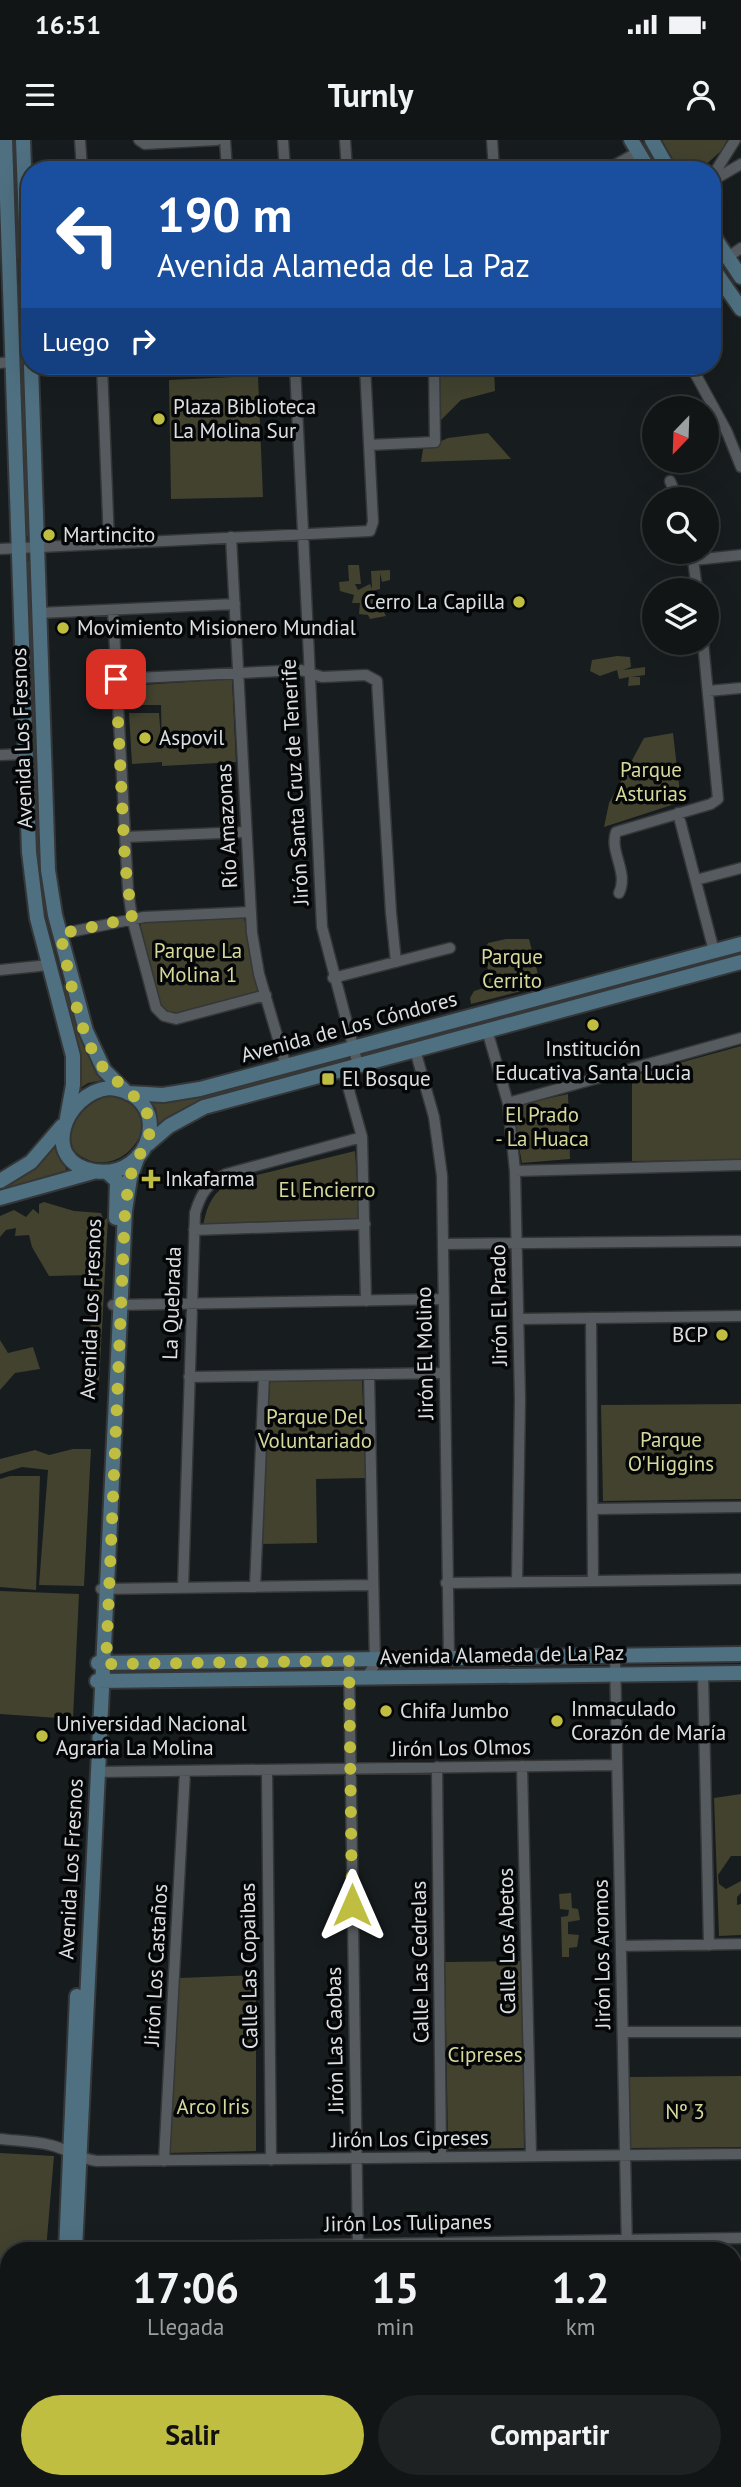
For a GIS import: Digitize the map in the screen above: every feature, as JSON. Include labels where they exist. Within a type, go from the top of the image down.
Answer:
[{"type":"main road","points":[[23,140],[24,161]]},
{"type":"main road","points":[[652,140],[664,161]]},
{"type":"main road","name":"Avenida Los Fresnos","points":[[3,143],[9,276],[5,292],[6,362],[19,549],[32,885],[49,965],[73,1056],[73,1085],[66,1120]]},
{"type":"main road","points":[[721,247],[741,277]]},
{"type":"main road","points":[[9,276],[15,269],[21,271]]},
{"type":"main road","points":[[5,292],[21,279]]},
{"type":"main road","points":[[721,280],[741,309]]},
{"type":"main road","name":"Avenida Los Fresnos","points":[[31,375],[47,850],[60,934],[91,1047],[104,1070],[127,1092]]},
{"type":"main road","name":"Avenida de Los Cóndores","points":[[127,1092],[182,1093],[741,944]]},
{"type":"main road","name":"Avenida de Los Cóndores","points":[[148,1144],[169,1126],[204,1107],[741,962]]},
{"type":"main road","points":[[0,1181],[31,1162],[77,1105],[93,1091],[108,1088],[127,1092],[139,1100],[148,1114],[148,1144],[126,1165],[0,1198]]},
{"type":"main road","points":[[66,1120],[62,1138],[66,1151],[81,1167],[102,1172]]},
{"type":"main road","name":"Avenida Los Fresnos","points":[[117,1305],[125,1211],[130,1178],[138,1156]]},
{"type":"main road","name":"Avenida Los Fresnos","points":[[74,2155],[102,1663],[117,1305],[117,1186],[115,1176],[102,1172]]},
{"type":"main road","name":"Avenida Alameda de La Paz","points":[[102,1663],[741,1654]]},
{"type":"main road","name":"Avenida Alameda de La Paz","points":[[100,1681],[741,1673]]},
{"type":"main road","name":"Avenida Los Fresnos","points":[[72,2242],[89,1736],[100,1681]]},
{"type":"street","points":[[80,140],[81,161]]},
{"type":"street","points":[[139,140],[145,144],[217,140]]},
{"type":"street","points":[[225,140],[226,161]]},
{"type":"street","points":[[284,140],[285,161]]},
{"type":"street","points":[[345,140],[346,161]]},
{"type":"street","points":[[492,140],[493,161]]},
{"type":"street","points":[[721,164],[735,140]]},
{"type":"street","points":[[617,161],[635,146]]},
{"type":"street","points":[[721,174],[741,164]]},
{"type":"street","points":[[728,257],[741,248]]},
{"type":"street","points":[[102,375],[108,542]]},
{"type":"street","name":"Jirón Santa Cruz de Tenerife","points":[[295,375],[322,927],[352,1049],[350,1067],[362,1138],[366,1301]]},
{"type":"street","points":[[0,549],[370,531],[373,522],[365,375]]},
{"type":"street","points":[[369,445],[435,442],[433,375]]},
{"type":"street","points":[[696,375],[727,432],[741,467]]},
{"type":"street","points":[[670,481],[673,487]]},
{"type":"street","name":"Río Amazonas","points":[[231,537],[255,955],[286,1066]]},
{"type":"street","points":[[719,555],[741,555]]},
{"type":"street","points":[[39,613],[235,604]]},
{"type":"street","points":[[113,611],[132,918],[153,1001],[164,1016],[186,1017],[266,995]]},
{"type":"street","points":[[620,893],[625,882],[614,836],[620,829],[711,804],[718,799],[704,655]]},
{"type":"street","points":[[116,679],[301,670],[322,677],[366,675],[377,681],[380,687],[391,913],[396,961]]},
{"type":"street","points":[[708,691],[741,688]]},
{"type":"street","points":[[0,755],[25,754]]},
{"type":"street","points":[[678,813],[714,951]]},
{"type":"street","points":[[125,836],[246,832]]},
{"type":"street","points":[[696,880],[741,868]]},
{"type":"street","points":[[60,934],[132,918],[251,912]]},
{"type":"street","points":[[333,978],[450,948]]},
{"type":"street","points":[[0,970],[49,965]]},
{"type":"street","name":"Jirón El Prado","points":[[487,1030],[508,1103],[516,1171],[519,1319],[517,1582]]},
{"type":"street","points":[[508,1103],[741,1038]]},
{"type":"street","name":"Jirón El Molino","points":[[415,1050],[437,1133],[442,1176],[449,1659]]},
{"type":"street","name":"La Quebrada","points":[[183,1588],[194,1230],[200,1195],[210,1182],[226,1174],[362,1138]]},
{"type":"street","points":[[516,1171],[741,1165]]},
{"type":"street","points":[[194,1230],[365,1224]]},
{"type":"street","points":[[443,1244],[741,1241]]},
{"type":"street","points":[[117,1305],[444,1299]]},
{"type":"street","points":[[519,1319],[741,1316]]},
{"type":"street","points":[[591,1318],[593,1581]]},
{"type":"street","points":[[189,1377],[444,1373]]},
{"type":"street","points":[[366,1678],[374,1670],[375,1660],[369,1374]]},
{"type":"street","points":[[255,1587],[264,1376]]},
{"type":"street","points":[[594,1509],[741,1507]]},
{"type":"street","points":[[446,1583],[741,1579]]},
{"type":"street","points":[[105,1588],[373,1585]]},
{"type":"street","name":"Jirón Los Aromos","points":[[615,1656],[627,2242]]},
{"type":"street","name":"Jirón Las Caobas","points":[[349,1661],[358,2242]]},
{"type":"street","points":[[703,1673],[709,1945]]},
{"type":"street","name":"Jirón Los Olmos","points":[[96,1772],[617,1765]]},
{"type":"street","name":"Calle Los Abetos","points":[[522,1766],[531,2156]]},
{"type":"street","name":"Calle Las Cedrelas","points":[[437,1767],[441,2157]]},
{"type":"street","name":"Calle Las Copaibas","points":[[267,1771],[271,2160]]},
{"type":"street","name":"Jirón Los Castaños","points":[[163,2161],[185,1772]]},
{"type":"street","points":[[621,1946],[741,1944]]},
{"type":"street","points":[[623,2032],[741,2032]]},
{"type":"street","name":"Jirón Los Cipreses","points":[[0,2139],[49,2145],[74,2155],[163,2161],[741,2154]]},
{"type":"street","name":"Jirón Los Tulipanes","points":[[676,2242],[741,2238]]},
{"type":"green space","points":[[9,140],[18,140],[21,258],[14,261]]},
{"type":"green space","points":[[662,140],[727,140],[722,150],[710,161],[674,161]]},
{"type":"green space","points":[[17,301],[21,301],[21,375],[26,375],[31,530],[28,536],[24,536]]},
{"type":"green space","points":[[439,375],[494,375],[495,391],[461,400],[441,420]]},
{"type":"green space","points":[[258,376],[263,497],[171,499],[169,380]]},
{"type":"green space","points":[[488,433],[511,459],[421,462],[423,449],[448,438]]},
{"type":"green space","points":[[25,562],[31,563],[50,915],[36,885]]},
{"type":"green space","points":[[348,565],[359,565],[361,584],[355,584],[358,590],[370,584],[372,589],[371,571],[390,570],[390,580],[382,582],[380,573],[380,589],[372,591],[386,616],[370,619],[368,615],[359,614],[360,603],[352,603],[354,595],[340,591],[339,582],[349,581]]},
{"type":"green space","points":[[630,657],[631,667],[623,670],[645,667],[645,675],[631,677],[640,677],[640,685],[628,686],[629,677],[619,679],[617,670],[600,676],[590,671],[592,660]]},
{"type":"green space","points":[[232,679],[236,762],[162,766],[162,762],[132,764],[129,713],[159,713],[162,752],[161,705],[126,705],[126,686]]},
{"type":"green space","name":"Parque Asturias","points":[[673,733],[681,802],[604,827],[609,803],[644,738]]},
{"type":"green space","name":"Parque La Molina 1","points":[[244,918],[259,988],[256,994],[173,1016],[161,1010],[140,923]]},
{"type":"green space","name":"Parque Cerrito","points":[[506,939],[529,939],[541,986],[471,1004],[470,998],[474,991],[487,987],[489,979],[485,949],[488,943]]},
{"type":"green space","points":[[741,948],[741,958],[362,1059],[360,1057],[360,1052]]},
{"type":"green space","points":[[64,967],[108,1079],[88,1083],[76,1091],[64,1003]]},
{"type":"green space","points":[[741,1046],[741,1160],[632,1161],[632,1076]]},
{"type":"green space","points":[[344,1055],[347,1064],[158,1129],[156,1109],[149,1099]]},
{"type":"green space","name":"El Prado - La Huaca","points":[[568,1094],[570,1159],[522,1163],[512,1110],[514,1106]]},
{"type":"green space","points":[[108,1096],[129,1102],[140,1112],[142,1125],[138,1139],[129,1151],[116,1160],[100,1163],[84,1158],[75,1151],[70,1142],[71,1132],[81,1113],[89,1105]]},
{"type":"green space","points":[[56,1146],[67,1171],[0,1191],[0,1188],[31,1170]]},
{"type":"green space","name":"El Encierro","points":[[355,1151],[360,1220],[203,1226],[212,1199],[220,1189],[233,1181]]},
{"type":"green space","points":[[44,1202],[74,1211],[101,1213],[104,1221],[108,1217],[99,1383],[91,1377],[90,1275],[49,1276],[32,1247],[29,1235],[15,1236],[16,1228],[6,1230],[0,1237],[0,1216],[14,1210],[26,1217],[33,1209],[39,1214],[39,1204]]},
{"type":"green space","points":[[0,1340],[8,1353],[33,1347],[40,1369],[15,1373],[0,1390]]},
{"type":"green space","name":"Parque Del Voluntariado","points":[[362,1380],[366,1478],[316,1479],[317,1543],[261,1544],[270,1382]]},
{"type":"green space","name":"Parque O'Higgins","points":[[741,1404],[741,1499],[603,1501],[601,1405]]},
{"type":"green space","points":[[73,1449],[91,1449],[84,1586],[39,1585],[48,1470],[22,1467],[0,1474],[0,1459],[35,1450],[49,1455]]},
{"type":"green space","points":[[10,1476],[40,1476],[36,1590],[0,1587],[0,1479]]},
{"type":"green space","points":[[0,1591],[79,1594],[73,1719],[0,1714]]},
{"type":"green space","points":[[741,1794],[741,1856],[731,1856],[718,1875],[719,1884],[726,1889],[741,1881],[737,1905],[741,1904],[741,1935],[719,1936],[714,1798]]},
{"type":"green space","points":[[571,1893],[572,1908],[578,1909],[580,1920],[568,1922],[568,1934],[579,1935],[577,1947],[569,1948],[569,1957],[562,1957],[561,1917],[568,1916],[569,1910],[560,1909],[559,1894]]},
{"type":"green space","name":"Cipreses","points":[[522,1961],[524,2148],[448,2149],[445,1962]]},
{"type":"green space","name":"Arco Iris","points":[[256,1975],[256,2151],[168,2153],[179,1978]]},
{"type":"green space","name":"Nº 3","points":[[741,2076],[741,2147],[629,2148],[628,2077]]},
{"type":"green space","points":[[0,2153],[54,2156],[47,2242],[0,2242]]},
{"type":"place","name":"Plaza Biblioteca La Molina Sur","points":[[159,419]]},
{"type":"place","name":"Martincito","points":[[49,535]]},
{"type":"place","name":"Cerro La Capilla","points":[[519,602]]},
{"type":"place","name":"Movimiento Misionero Mundial","points":[[63,628]]},
{"type":"place","name":"Aspovil","points":[[145,738]]},
{"type":"place","name":"Institución Educativa Santa Lucia","points":[[593,1025]]},
{"type":"place","name":"El Bosque","points":[[328,1079]]},
{"type":"place","name":"Inkafarma","points":[[151,1179]]},
{"type":"place","name":"BCP","points":[[722,1335]]},
{"type":"place","name":"Chifa Jumbo","points":[[386,1711]]},
{"type":"place","name":"Inmaculado Corazón de María","points":[[557,1721]]},
{"type":"place","name":"Universidad Nacional Agraria La Molina","points":[[42,1736]]},
{"type":"route","points":[[116,679],[125,863],[132,918],[60,934],[96,1058],[125,1091],[145,1107],[150,1122],[148,1144],[133,1167],[125,1211],[106,1664],[349,1661],[352,1905]]}]
